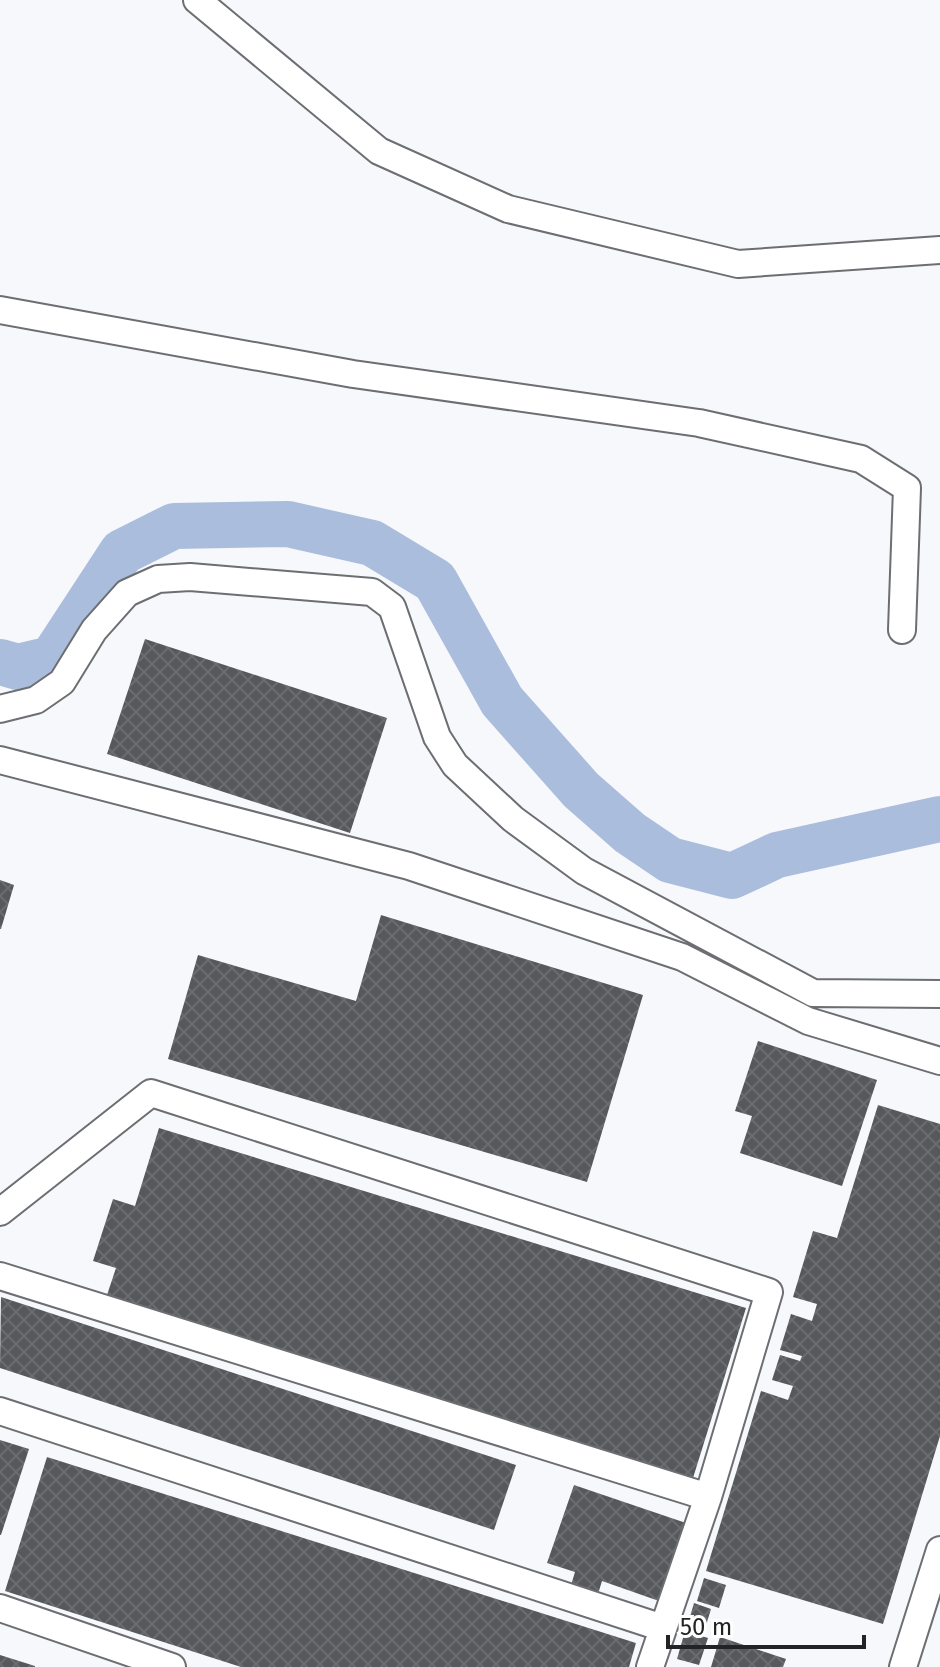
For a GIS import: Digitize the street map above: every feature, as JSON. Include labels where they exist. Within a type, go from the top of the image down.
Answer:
[{"type":"street","points":[[197,0],[379,151],[508,209],[738,264],[940,250]]},
{"type":"street","points":[[0,310],[353,374],[699,423],[861,459],[907,488],[902,630]]},
{"type":"street","points":[[0,709],[36,700],[62,682],[94,630],[127,593],[158,579],[190,577],[372,592],[392,607],[437,737],[455,765],[513,819],[584,871],[813,993],[940,994]]},
{"type":"street","points":[[0,760],[439,875],[682,957],[808,1021],[940,1061]]},
{"type":"street","points":[[0,1212],[151,1093],[769,1292],[708,1497],[650,1667]]},
{"type":"street","points":[[0,1276],[708,1497]]},
{"type":"street","points":[[0,1411],[663,1628]]},
{"type":"street","points":[[903,1667],[940,1550]]},
{"type":"street","points":[[0,1608],[172,1667]]},
{"type":"building","points":[[145,639],[387,718],[350,833],[107,754]]},
{"type":"building","points":[[0,880],[14,885],[1,929],[0,929]]},
{"type":"building","points":[[381,915],[643,995],[587,1182],[168,1059],[198,955],[356,1001]]},
{"type":"building","points":[[758,1041],[877,1080],[842,1186],[740,1153],[752,1116],[735,1111]]},
{"type":"building","points":[[878,1105],[940,1124],[940,1436],[883,1624],[706,1571],[761,1391],[788,1400],[793,1386],[772,1380],[780,1355],[800,1361],[802,1356],[780,1350],[791,1314],[812,1321],[817,1304],[793,1297],[813,1231],[837,1238]]},
{"type":"building","points":[[159,1128],[746,1308],[693,1478],[107,1295],[116,1268],[93,1261],[113,1199],[135,1206]]},
{"type":"building","points":[[1,1297],[516,1465],[494,1530],[0,1368]]},
{"type":"building","points":[[0,1440],[29,1449],[1,1535],[0,1535]]},
{"type":"building","points":[[47,1457],[636,1643],[629,1667],[241,1667],[5,1591]]},
{"type":"building","points":[[574,1485],[686,1523],[659,1601],[602,1581],[598,1594],[571,1585],[575,1572],[547,1563]]},
{"type":"building","points":[[704,1578],[726,1585],[719,1608],[697,1601]]},
{"type":"building","points":[[694,1603],[711,1609],[704,1632],[687,1627]]},
{"type":"building","points":[[685,1631],[708,1638],[699,1665],[677,1659]]},
{"type":"building","points":[[720,1637],[786,1659],[783,1667],[711,1667]]},
{"type":"building","points":[[0,1655],[35,1666],[35,1667],[0,1667]]},
{"type":"waterway","points":[[0,662],[18,667],[52,659],[122,552],[174,526],[288,524],[372,543],[435,581],[502,701],[581,790],[630,833],[670,860],[732,876],[777,855],[940,819]]}]
